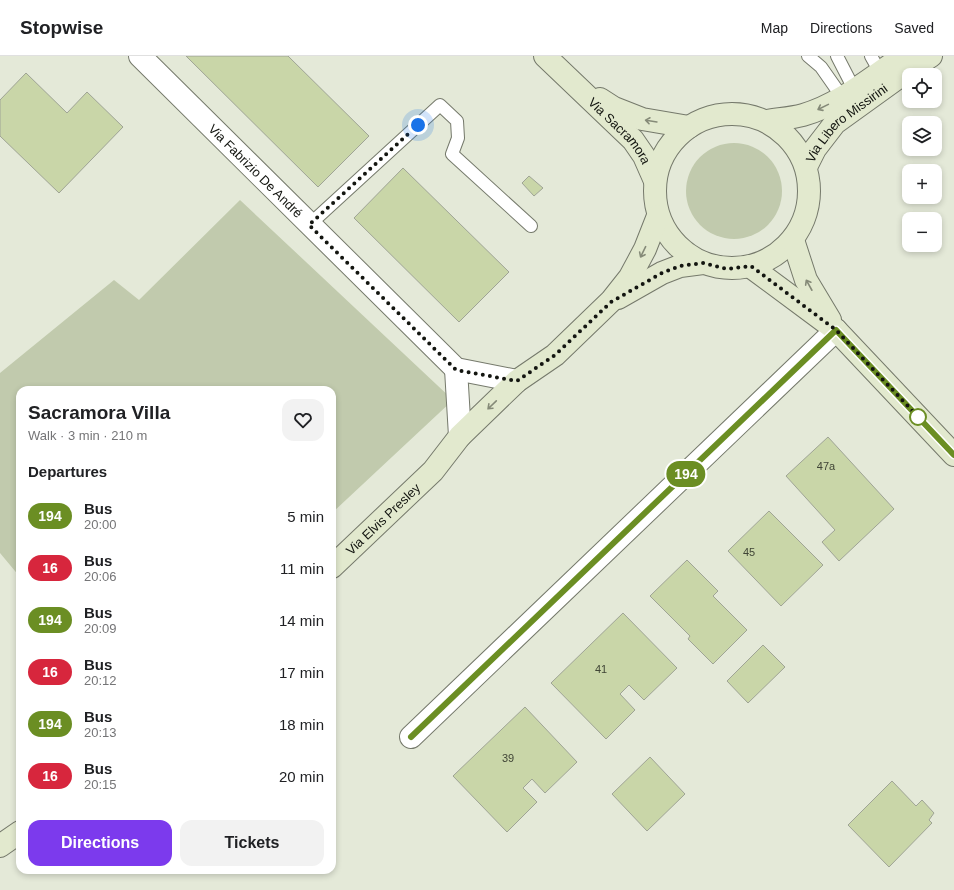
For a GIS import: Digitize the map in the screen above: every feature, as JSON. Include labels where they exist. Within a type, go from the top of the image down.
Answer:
[{"type":"street","name":"Via Fabrizio De André","points":[[140,56],[456,370]]},
{"type":"street","name":"Via Sacramora","points":[[544,56],[633,140],[644,156],[655,181]]},
{"type":"street","name":"Via Libero Missirini","points":[[767,121],[803,115],[821,108],[848,93],[876,64],[903,56]]},
{"type":"street","name":"Via Libero Missirini","points":[[806,167],[815,149],[835,123],[903,74],[931,56]]},
{"type":"street","name":"Via Sacramora","points":[[577,86],[614,108],[642,120],[689,127]]},
{"type":"street","points":[[733,114],[756,117],[767,121],[784,133],[797,149],[806,167],[810,192],[806,218],[793,240],[774,257],[751,266],[727,269],[703,263],[675,244],[658,216],[655,181],[661,160],[673,141],[689,127],[710,117],[733,114]]},
{"type":"street","name":"Via Elvis Presley","points":[[433,471],[470,447],[526,392],[555,355],[611,302],[630,277],[645,249],[658,216]]},
{"type":"street","points":[[793,240],[806,280],[836,330]]},
{"type":"street","name":"Via Elvis Presley","points":[[611,302],[662,273],[680,266],[703,263]]},
{"type":"street","points":[[751,266],[836,330],[954,455]]},
{"type":"street","points":[[411,737],[836,330]]},
{"type":"street","name":"Via Elvis Presley","points":[[336,563],[433,471],[460,436],[517,381],[555,355]]},
{"type":"street","points":[[460,436],[456,370],[517,381]]},
{"type":"street","points":[[0,846],[16,835]]},
{"type":"lane","points":[[808,56],[848,93]]},
{"type":"lane","points":[[837,56],[848,93]]},
{"type":"lane","points":[[309,225],[440,105],[457,121],[458,138],[452,154],[531,226]]},
{"type":"green space","points":[[734,143],[752,147],[761,151],[768,157],[774,164],[778,173],[782,191],[778,209],[774,218],[768,225],[761,231],[752,235],[734,239],[716,235],[707,231],[700,225],[694,218],[690,209],[686,191],[690,173],[694,164],[700,157],[707,151],[716,147]]},
{"type":"green space","points":[[240,200],[453,400],[336,509],[336,386],[16,386],[16,572],[0,553],[0,373],[114,280],[139,300]]},
{"type":"building","points":[[186,56],[288,56],[369,136],[318,187]]},
{"type":"building","points":[[26,73],[67,113],[87,92],[123,127],[59,193],[0,136],[0,100]]},
{"type":"building","points":[[403,168],[509,272],[459,322],[354,218]]},
{"type":"building","points":[[529,176],[543,188],[534,196],[522,183]]},
{"type":"building","points":[[828,437],[894,509],[839,561],[822,542],[835,530],[786,476]]},
{"type":"building","points":[[769,511],[823,565],[781,606],[728,551]]},
{"type":"building","points":[[687,560],[718,591],[713,596],[747,630],[713,664],[688,639],[690,636],[650,596]]},
{"type":"building","points":[[623,613],[677,668],[644,700],[629,685],[620,694],[635,710],[606,739],[551,683]]},
{"type":"building","points":[[763,645],[785,667],[748,703],[727,681]]},
{"type":"building","points":[[525,707],[577,762],[545,793],[532,779],[523,788],[537,802],[507,832],[453,776]]},
{"type":"building","points":[[650,757],[685,794],[647,831],[612,794]]},
{"type":"building","points":[[892,781],[916,806],[922,800],[934,813],[929,820],[932,823],[889,867],[848,825]]},
{"type":"bus line","name":"194","points":[[411,737],[836,330],[954,455]]},
{"type":"route","points":[[418,125],[309,225],[456,370],[517,381],[555,355],[611,302],[662,273],[680,266],[703,263],[727,269],[751,266],[836,330],[922,421],[918,417]]}]
